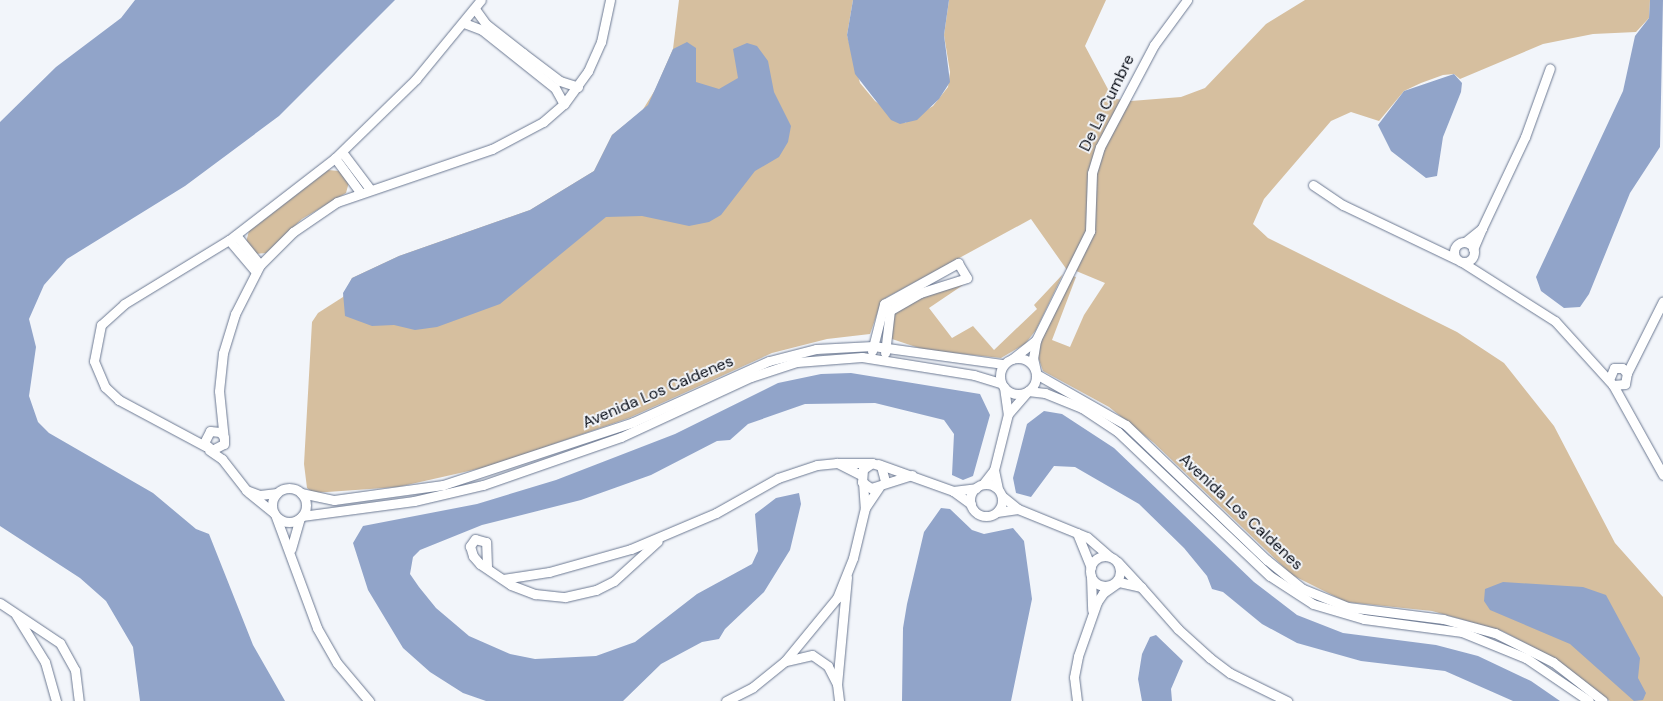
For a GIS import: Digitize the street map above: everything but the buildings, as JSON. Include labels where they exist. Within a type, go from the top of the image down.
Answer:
[{"type":"street","points":[[301,517],[291,522],[275,515],[246,490],[226,464],[207,448],[191,437],[112,395],[96,370],[95,344],[101,325],[114,310],[233,237],[339,155],[416,79],[481,0]]},
{"type":"street","points":[[226,464],[220,418],[223,353],[235,314],[258,269],[307,220],[360,192],[510,142],[543,122],[564,104],[578,87],[601,42],[610,0]]},
{"type":"street","name":"De La Cumbre","points":[[1036,340],[1090,231],[1092,173],[1100,147],[1154,45],[1187,0]]},
{"type":"street","points":[[475,9],[484,27],[558,85],[578,87]]},
{"type":"street","points":[[464,23],[484,27]]},
{"type":"street","points":[[1459,261],[1468,261],[1474,251],[1482,228],[1525,137],[1550,68]]},
{"type":"street","points":[[558,85],[564,104]]},
{"type":"street","points":[[339,155],[370,189]]},
{"type":"street","points":[[339,155],[360,192]]},
{"type":"street","points":[[1313,185],[1343,205],[1459,261],[1555,321],[1611,383],[1663,475]]},
{"type":"street","points":[[1459,261],[1454,250],[1482,228]]},
{"type":"street","points":[[233,237],[258,269]]},
{"type":"street","points":[[1427,246],[1461,243],[1474,251],[1478,268],[1488,278]]},
{"type":"street","points":[[871,358],[884,304],[958,263],[967,278],[939,287],[890,310],[884,360]]},
{"type":"street","points":[[934,276],[939,287]]},
{"type":"street","points":[[1630,415],[1627,378],[1631,361],[1663,301]]},
{"type":"street","points":[[971,504],[979,486],[994,470],[1008,414],[998,372],[1002,364],[1012,359],[1036,340]]},
{"type":"street","points":[[1008,414],[1036,386],[1037,373],[1033,358],[1036,340]]},
{"type":"street","name":"Avenida Los Caldenes","points":[[301,494],[334,500],[443,485],[634,422],[769,361],[833,345],[873,346],[1002,364]]},
{"type":"street","name":"Avenida Los Caldenes","points":[[301,517],[414,501],[483,485],[621,437],[771,369],[818,358],[871,358],[1002,385]]},
{"type":"street","points":[[1012,359],[1023,361],[1037,373]]},
{"type":"street","points":[[1592,361],[1616,368],[1627,378]]},
{"type":"street","points":[[1611,383],[1616,368],[1631,361]]},
{"type":"street","name":"Avenida Los Caldenes","points":[[1037,373],[1126,425],[1267,560],[1303,589],[1348,607],[1443,618],[1495,634],[1553,662],[1603,701]]},
{"type":"street","points":[[1611,383],[1627,378]]},
{"type":"street","points":[[1002,385],[1028,392]]},
{"type":"street","name":"Avenida Los Caldenes","points":[[1028,392],[1065,399],[1118,432],[1270,576],[1298,596],[1349,616],[1433,626],[1488,641],[1547,670],[1588,701]]},
{"type":"street","points":[[207,448],[206,434],[220,418]]},
{"type":"street","points":[[191,437],[217,430],[224,439]]},
{"type":"street","points":[[207,448],[219,449],[224,439]]},
{"type":"street","points":[[837,463],[862,479],[871,488],[912,475]]},
{"type":"street","points":[[838,701],[839,648],[847,577],[865,508],[862,479],[875,463]]},
{"type":"street","points":[[865,508],[882,484],[884,469],[875,463]]},
{"type":"street","points":[[503,579],[588,562],[661,538],[778,478],[817,465],[875,463],[953,491],[982,515],[1018,509]]},
{"type":"street","points":[[994,470],[1000,492],[997,512]]},
{"type":"street","points":[[953,491],[979,486],[1000,492],[1018,509],[1077,532],[1113,559],[1178,629],[1210,658],[1248,683],[1287,701]]},
{"type":"street","points":[[246,490],[260,495],[292,489],[301,494],[306,502],[292,534],[292,551]]},
{"type":"street","points":[[277,493],[272,502],[275,515],[292,551],[317,628],[337,663],[369,701]]},
{"type":"street","points":[[1077,532],[1091,571],[1099,585],[1126,582],[1141,587]]},
{"type":"street","points":[[487,567],[503,579],[535,594],[582,594],[614,581],[661,538]]},
{"type":"street","points":[[1092,616],[1091,571],[1100,557],[1113,559]]},
{"type":"street","points":[[1071,701],[1075,689],[1078,656],[1092,616],[1103,592],[1112,585],[1120,574],[1113,559]]},
{"type":"street","points":[[726,701],[754,687],[785,661],[808,638],[821,621],[847,577]]},
{"type":"street","points":[[0,603],[47,632],[73,663],[79,701]]},
{"type":"street","points":[[14,613],[37,645],[56,701]]},
{"type":"street","points":[[821,621],[831,620],[841,628]]},
{"type":"street","points":[[37,645],[40,634],[47,632]]},
{"type":"street","points":[[808,638],[808,650],[812,655],[824,661],[837,684]]},
{"type":"street","points":[[824,661],[834,657],[839,648]]},
{"type":"street","points":[[785,661],[812,655]]},
{"type":"street","points":[[1075,689],[1077,701]]},
{"type":"shaded area","points":[[679,0],[853,0],[847,35],[860,83],[875,101],[905,123],[933,106],[948,87],[950,72],[944,35],[949,0],[1106,0],[1085,46],[1110,93],[1117,99],[1131,101],[1181,97],[1205,88],[1266,24],[1305,0],[1650,0],[1649,18],[1636,32],[1593,34],[1543,44],[1460,79],[1454,74],[1443,75],[1421,83],[1404,91],[1379,121],[1351,112],[1331,121],[1264,199],[1253,224],[1268,238],[1457,332],[1504,363],[1554,426],[1615,543],[1663,597],[1663,701],[1610,701],[1550,656],[1502,631],[1432,611],[1346,602],[1292,575],[1154,443],[1109,407],[1043,371],[1037,354],[1039,341],[1073,276],[1076,277],[1052,340],[1070,347],[1084,315],[1105,283],[1069,268],[1067,270],[1031,219],[882,300],[870,334],[827,339],[772,353],[629,418],[491,466],[398,487],[313,493],[307,488],[304,464],[312,322],[318,313],[343,297],[352,278],[399,256],[530,210],[594,171],[612,135],[642,111],[655,90],[673,49]]},
{"type":"shaded area","points":[[328,170],[339,171],[349,182],[346,193],[302,219],[266,253],[255,254],[246,242],[249,231]]},
{"type":"shaded area","points":[[1063,274],[1036,330],[1025,344],[1001,358],[925,350],[889,338],[892,314],[921,297],[966,283],[929,308],[952,338],[973,326],[994,350],[1037,309],[1034,305]]},
{"type":"water","points":[[135,0],[395,0],[279,116],[185,186],[67,259],[44,285],[29,319],[36,347],[29,396],[38,422],[49,433],[153,493],[196,529],[209,534],[253,645],[285,701],[140,701],[133,647],[106,601],[80,578],[0,526],[0,122],[56,67],[121,18]]},
{"type":"water","points":[[853,0],[949,0],[944,35],[950,82],[939,99],[917,120],[900,124],[891,120],[855,74],[847,35]]},
{"type":"water","points":[[1650,0],[1663,0],[1660,147],[1630,193],[1589,294],[1580,307],[1564,308],[1541,291],[1536,277],[1623,91],[1635,36],[1649,18]]},
{"type":"water","points":[[687,42],[696,48],[696,82],[719,89],[738,78],[733,49],[747,43],[757,46],[768,61],[774,92],[791,126],[788,142],[779,157],[755,171],[721,215],[709,222],[689,226],[642,216],[606,217],[500,304],[437,327],[415,330],[394,325],[372,326],[345,316],[343,293],[352,278],[399,256],[530,210],[594,171],[612,135],[648,105],[673,49]]},
{"type":"water","points":[[1454,74],[1462,83],[1461,92],[1443,137],[1437,176],[1426,178],[1391,151],[1378,125],[1404,91]]},
{"type":"water","points":[[851,373],[980,394],[990,415],[973,476],[963,480],[952,475],[954,434],[944,420],[875,403],[805,404],[748,424],[730,440],[717,441],[651,475],[581,500],[482,525],[420,550],[413,557],[410,574],[419,587],[436,608],[469,636],[510,654],[535,659],[596,656],[635,642],[697,594],[752,564],[758,551],[755,514],[776,498],[799,493],[801,504],[790,550],[764,592],[725,629],[719,639],[702,642],[661,664],[623,701],[486,701],[463,693],[430,672],[403,648],[368,590],[353,543],[363,526],[477,504],[556,480],[675,434],[778,383],[821,374]]},
{"type":"water","points":[[1044,411],[1062,414],[1114,448],[1254,582],[1297,615],[1343,633],[1436,645],[1478,656],[1531,681],[1560,701],[1513,701],[1445,671],[1361,661],[1297,643],[1262,624],[1223,592],[1212,589],[1207,576],[1184,548],[1139,504],[1075,467],[1054,466],[1031,497],[1016,493],[1013,478],[1027,424]]},
{"type":"water","points":[[941,508],[950,509],[972,530],[984,534],[1013,528],[1024,541],[1032,599],[1011,701],[902,701],[903,628],[907,604],[924,532]]},
{"type":"water","points":[[1503,582],[1583,587],[1606,595],[1640,658],[1638,678],[1646,693],[1643,700],[1634,701],[1570,644],[1490,610],[1484,601],[1485,589]]},
{"type":"water","points":[[1156,635],[1183,661],[1171,689],[1172,701],[1142,701],[1138,679],[1142,654],[1150,637]]}]
